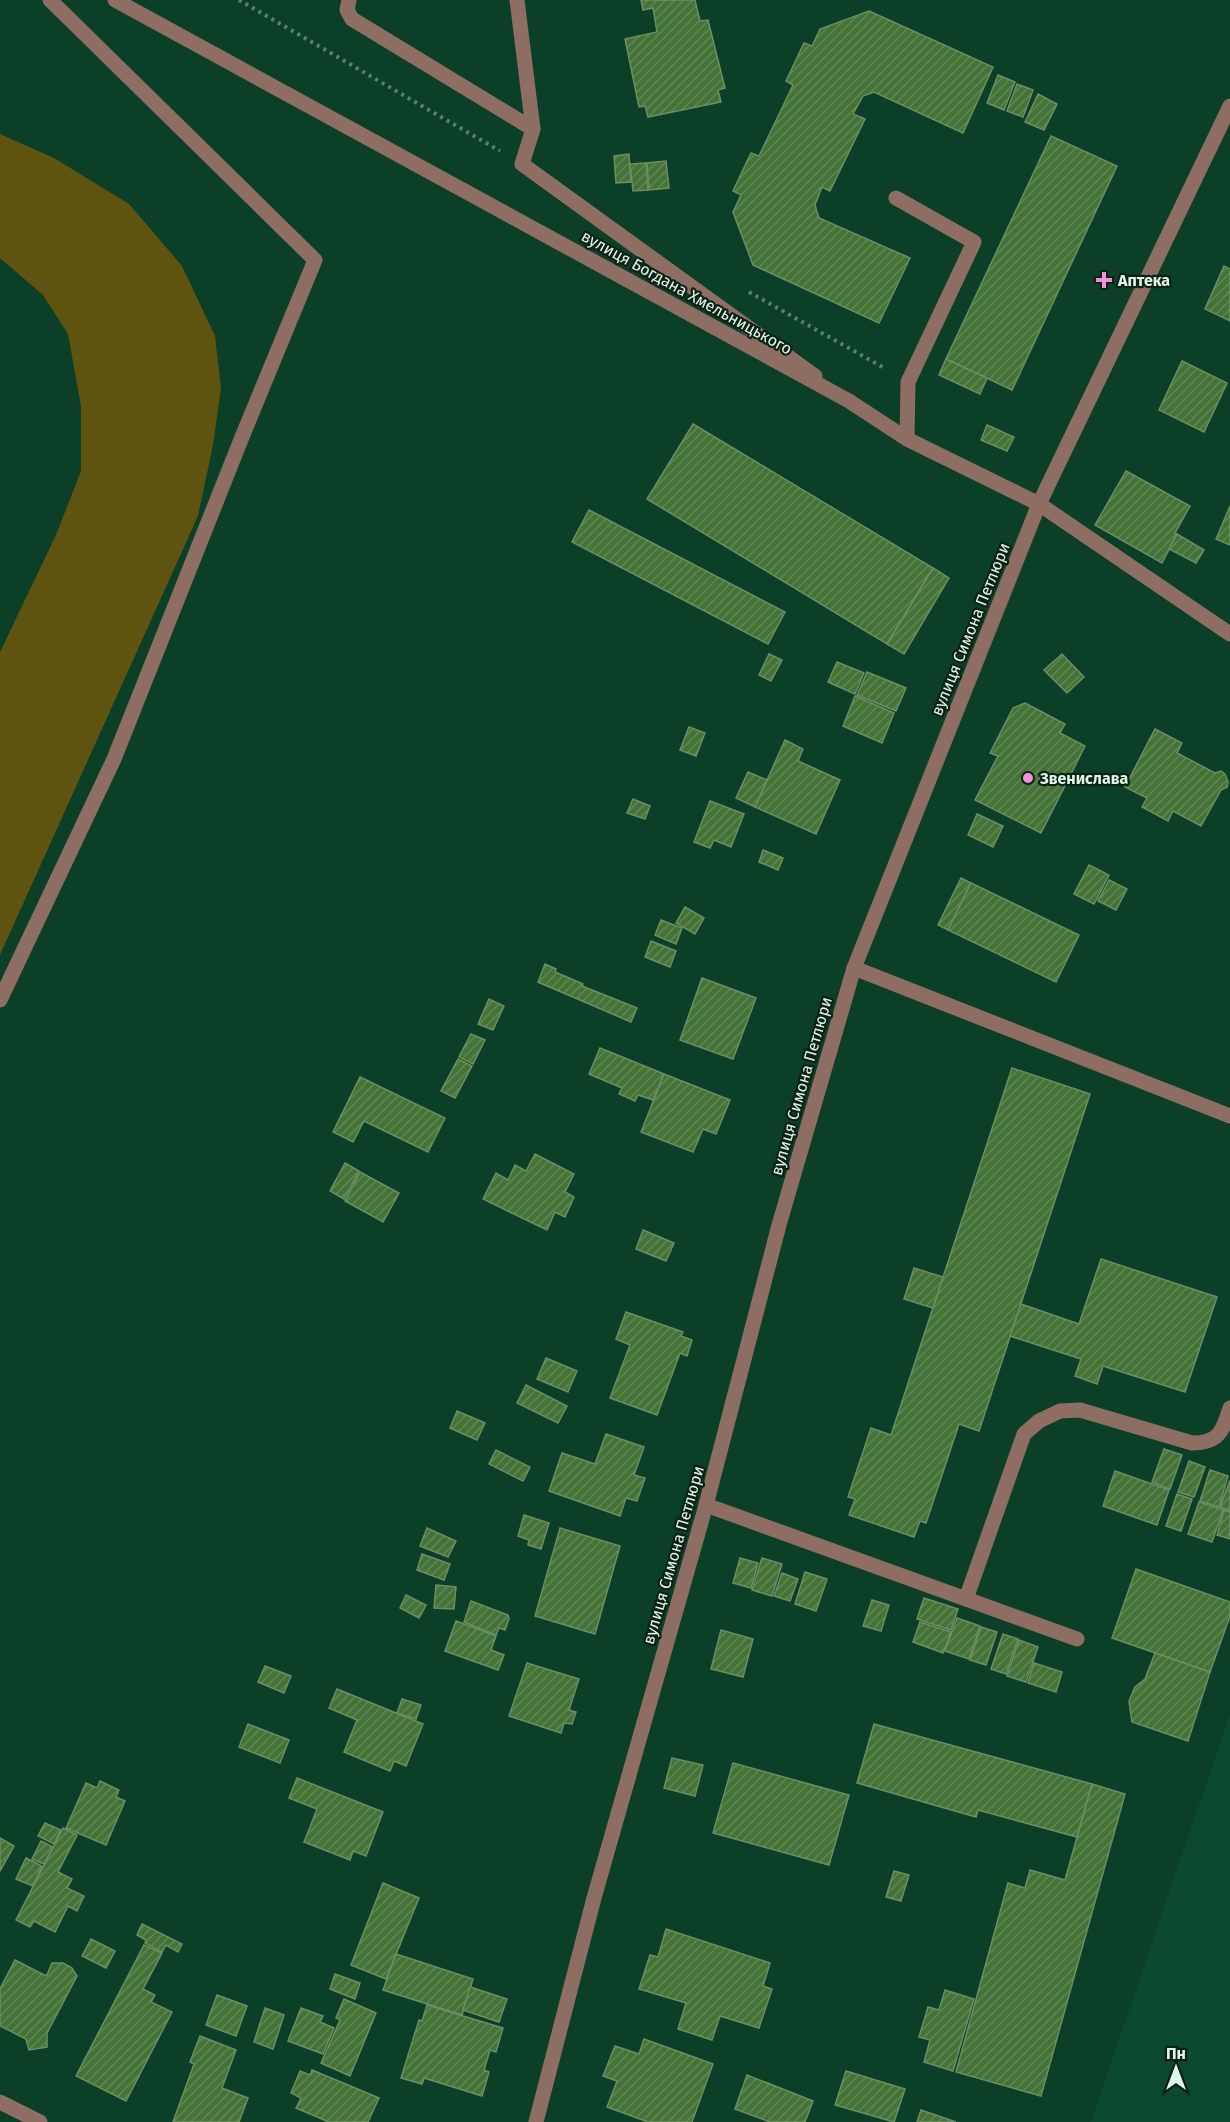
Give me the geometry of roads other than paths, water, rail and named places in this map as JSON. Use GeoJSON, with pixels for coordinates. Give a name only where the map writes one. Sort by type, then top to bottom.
{"type":"FeatureCollection","features":[{"type":"Feature","properties":{"kind":"street"},"geometry":{"type":"LineString","coordinates":[[0,1000],[114,759],[242,436],[315,260],[50,0]]}},
{"type":"Feature","properties":{"kind":"street","name":"вулиця Богдана Хмельницького"},"geometry":{"type":"LineString","coordinates":[[115,0],[849,401],[907,439],[1039,504],[1230,634]]}},
{"type":"Feature","properties":{"kind":"street"},"geometry":{"type":"LineString","coordinates":[[349,0],[347,10],[352,19],[533,129]]}},
{"type":"Feature","properties":{"kind":"street"},"geometry":{"type":"LineString","coordinates":[[517,0],[533,129],[522,164],[849,401]]}},
{"type":"Feature","properties":{"kind":"street","name":"вулиця Симона Петлюри"},"geometry":{"type":"LineString","coordinates":[[536,2122],[594,1898],[706,1505],[779,1225],[854,968],[1039,504],[1230,106]]}},
{"type":"Feature","properties":{"kind":"street"},"geometry":{"type":"LineString","coordinates":[[896,198],[974,242],[908,381],[907,439]]}},
{"type":"Feature","properties":{"kind":"street"},"geometry":{"type":"LineString","coordinates":[[854,968],[1230,1116]]}},
{"type":"Feature","properties":{"kind":"street"},"geometry":{"type":"LineString","coordinates":[[966,1599],[1024,1434],[1039,1421],[1060,1411],[1080,1410],[1192,1443],[1206,1443],[1218,1436],[1230,1408]]}},
{"type":"Feature","properties":{"kind":"street"},"geometry":{"type":"LineString","coordinates":[[706,1505],[1077,1638]]}},
{"type":"Feature","properties":{"kind":"street"},"geometry":{"type":"LineString","coordinates":[[0,2102],[40,2122]]}},
{"type":"Feature","properties":{"kind":"place","name":"Аптека"},"geometry":{"type":"Point","coordinates":[1104,280]}},
{"type":"Feature","properties":{"kind":"place","name":"Звенислава"},"geometry":{"type":"Point","coordinates":[1028,778]}}]}
